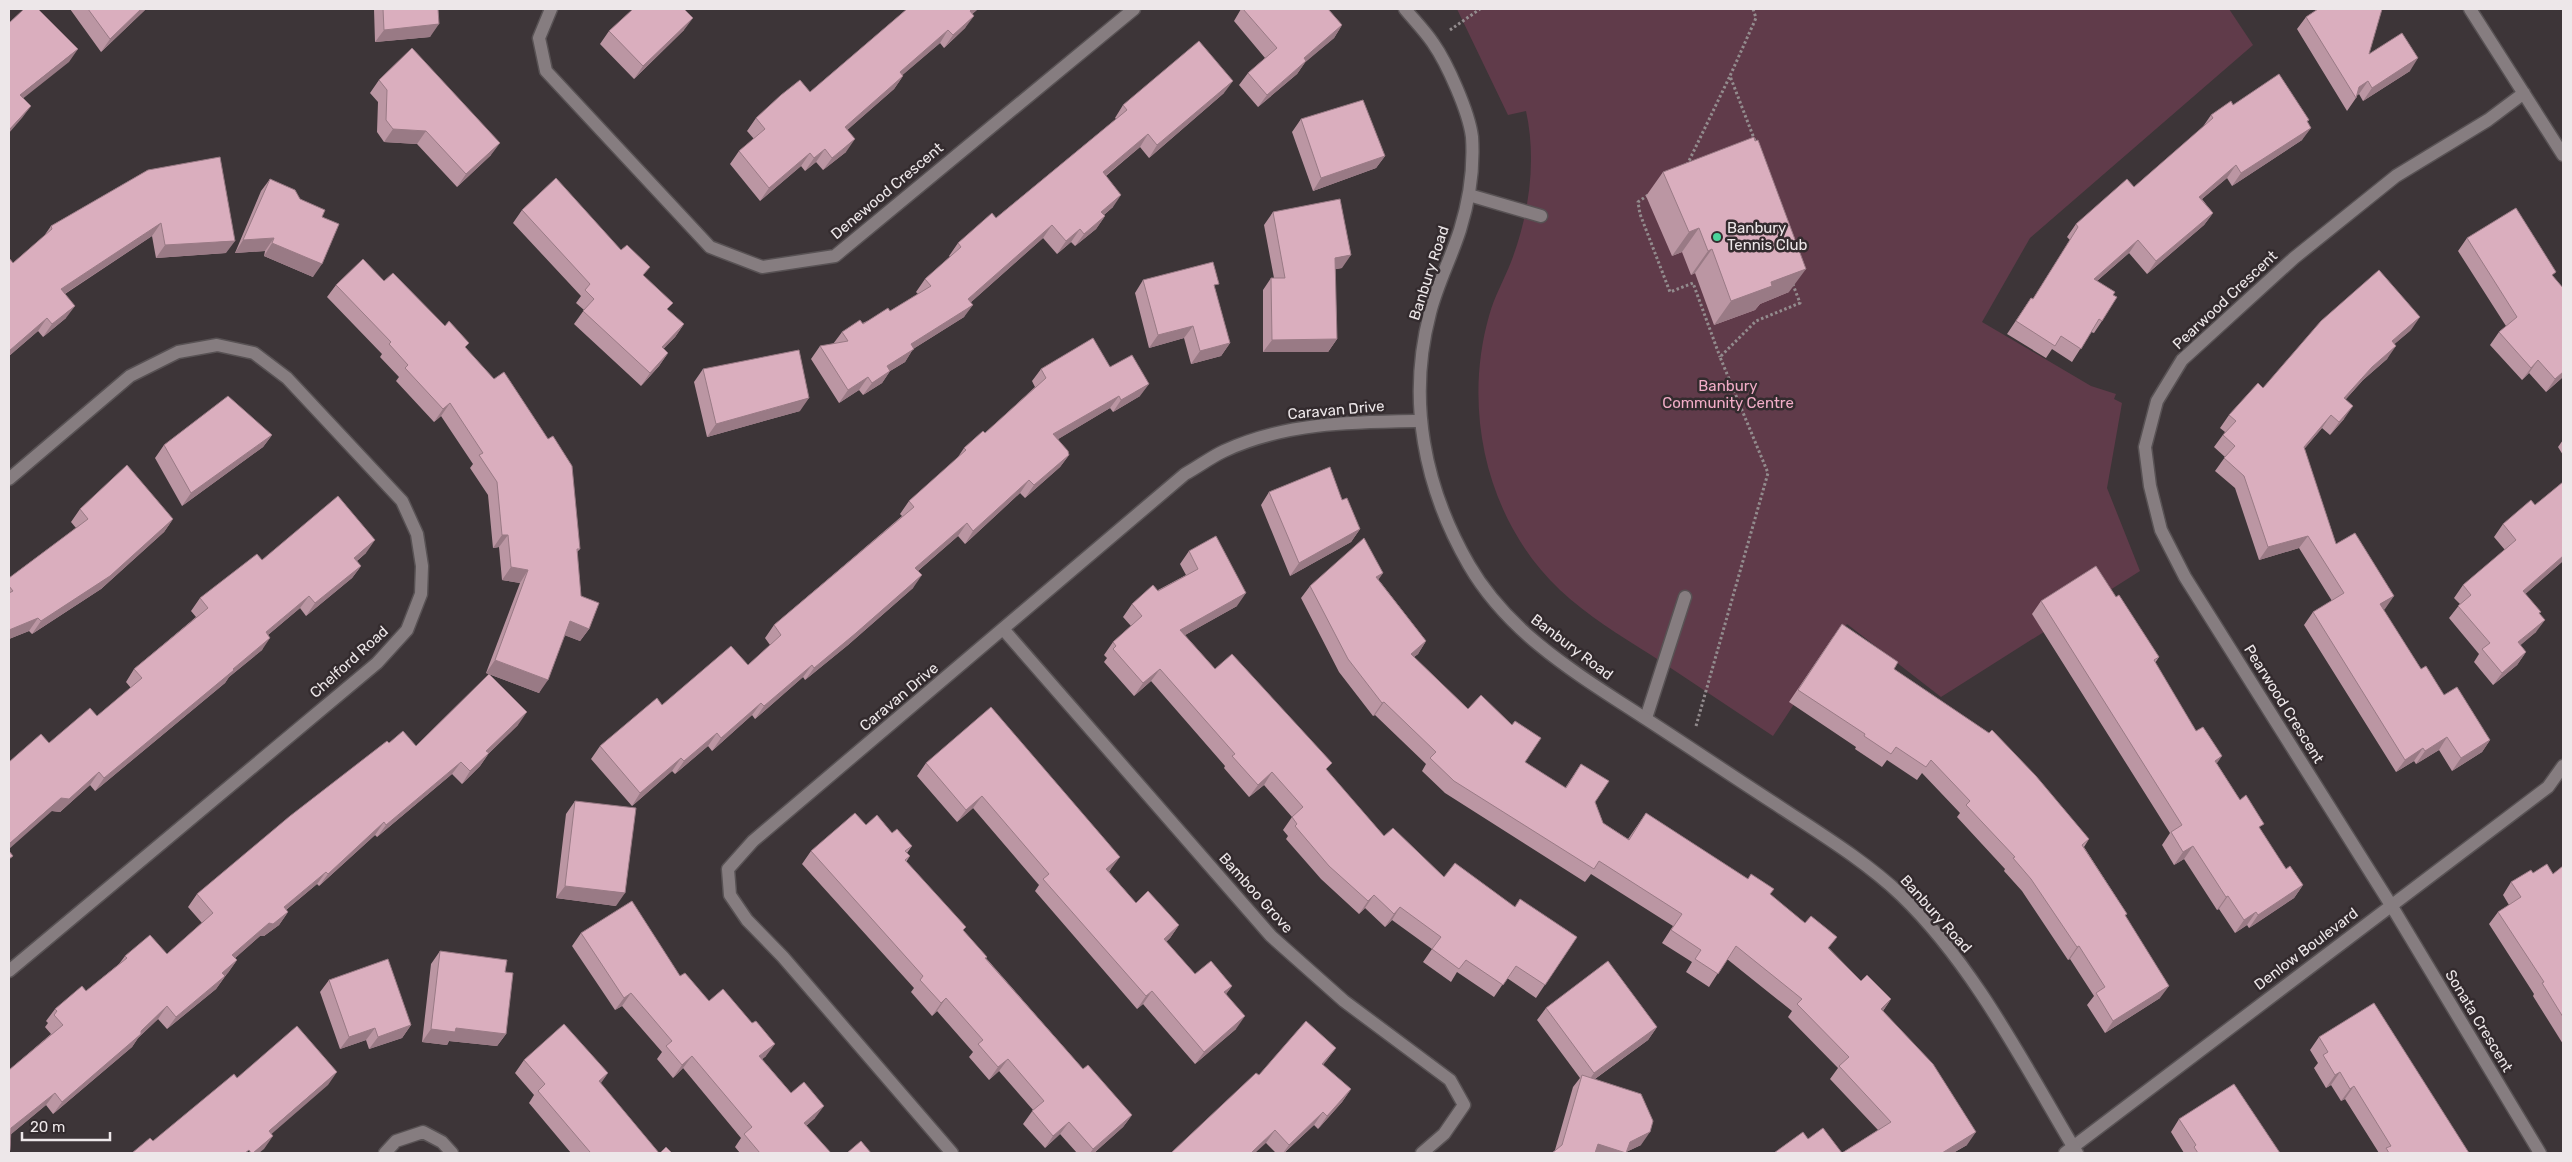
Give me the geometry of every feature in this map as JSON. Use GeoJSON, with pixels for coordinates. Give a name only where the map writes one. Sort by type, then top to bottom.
{"type":"FeatureCollection","features":[{"type":"Feature","properties":{"kind":"street","name":"Denewood Crescent"},"geometry":{"type":"LineString","coordinates":[[551,9],[539,38],[546,71],[710,246],[762,267],[835,256],[1134,9]]}},
{"type":"Feature","properties":{"kind":"street","name":"Banbury Road"},"geometry":{"type":"LineString","coordinates":[[1405,9],[1433,42],[1453,79],[1472,134],[1469,195],[1458,234],[1430,312],[1420,372],[1421,421],[1426,464],[1446,522],[1470,568],[1498,608],[1536,644],[1580,676],[1831,841],[1900,894],[1942,940],[1976,986],[2072,1151]]}},
{"type":"Feature","properties":{"kind":"street"},"geometry":{"type":"LineString","coordinates":[[2470,9],[2563,155]]}},
{"type":"Feature","properties":{"kind":"street","name":"Pearwood Crescent"},"geometry":{"type":"LineString","coordinates":[[2391,905],[2185,577],[2161,530],[2150,486],[2146,447],[2157,401],[2182,360],[2188,354],[2294,258],[2396,176],[2488,120],[2524,93]]}},
{"type":"Feature","properties":{"kind":"street"},"geometry":{"type":"LineString","coordinates":[[1469,195],[1541,216]]}},
{"type":"Feature","properties":{"kind":"street","name":"Chelford Road"},"geometry":{"type":"LineString","coordinates":[[9,479],[130,376],[178,352],[216,345],[254,353],[287,378],[402,501],[417,534],[422,566],[422,594],[407,630],[376,662],[9,971]]}},
{"type":"Feature","properties":{"kind":"street","name":"Caravan Drive"},"geometry":{"type":"LineString","coordinates":[[952,1153],[783,957],[747,920],[730,895],[728,869],[753,841],[1004,630],[1185,474],[1223,451],[1265,435],[1308,426],[1421,421]]}},
{"type":"Feature","properties":{"kind":"street"},"geometry":{"type":"LineString","coordinates":[[1646,718],[1685,597]]}},
{"type":"Feature","properties":{"kind":"street","name":"Bamboo Grove"},"geometry":{"type":"LineString","coordinates":[[1004,630],[1271,936],[1344,1001],[1450,1080],[1464,1105],[1444,1134],[1422,1153]]}},
{"type":"Feature","properties":{"kind":"street","name":"Denlow Boulevard"},"geometry":{"type":"LineString","coordinates":[[2072,1151],[2391,905],[2548,787],[2563,766]]}},
{"type":"Feature","properties":{"kind":"street","name":"Sonata Crescent"},"geometry":{"type":"LineString","coordinates":[[2391,905],[2540,1153]]}},
{"type":"Feature","properties":{"kind":"street"},"geometry":{"type":"LineString","coordinates":[[385,1153],[396,1141],[423,1132],[442,1142],[452,1153]]}},
{"type":"Feature","properties":{"kind":"path"},"geometry":{"type":"LineString","coordinates":[[1433,42],[1480,9]]}},
{"type":"Feature","properties":{"kind":"path"},"geometry":{"type":"LineString","coordinates":[[1683,174],[1756,18],[1753,9]]}},
{"type":"Feature","properties":{"kind":"path"},"geometry":{"type":"LineString","coordinates":[[1730,76],[1755,143]]}},
{"type":"Feature","properties":{"kind":"path"},"geometry":{"type":"LineString","coordinates":[[1651,194],[1638,202],[1640,214],[1670,292],[1693,283],[1720,357],[1768,473],[1690,748]]}},
{"type":"Feature","properties":{"kind":"path"},"geometry":{"type":"LineString","coordinates":[[1720,357],[1756,321],[1800,303],[1790,276]]}},
{"type":"Feature","properties":{"kind":"green space","name":"Banbury Community Centre"},"geometry":{"type":"Polygon","coordinates":[[[1457,9],[2229,9],[2253,45],[2030,238],[1982,322],[2091,386],[2116,394],[2114,399],[2122,403],[2107,488],[2140,571],[1941,697],[1847,624],[1773,736],[1604,625],[1560,590],[1535,562],[1514,531],[1498,498],[1487,463],[1480,426],[1478,389],[1481,352],[1491,309],[1511,262],[1527,207],[1531,149],[1526,111],[1508,115],[1457,9]]]}},
{"type":"Feature","properties":{"kind":"building"},"geometry":{"type":"Polygon","coordinates":[[[24,9],[38,9],[78,49],[20,95],[31,106],[9,130],[9,23],[24,9]]]}},
{"type":"Feature","properties":{"kind":"building"},"geometry":{"type":"Polygon","coordinates":[[[88,9],[141,9],[110,39],[88,9]]]}},
{"type":"Feature","properties":{"kind":"building"},"geometry":{"type":"Polygon","coordinates":[[[383,9],[438,9],[439,24],[384,30],[383,9]]]}},
{"type":"Feature","properties":{"kind":"building"},"geometry":{"type":"Polygon","coordinates":[[[633,9],[684,9],[693,18],[643,66],[609,31],[633,9]]]}},
{"type":"Feature","properties":{"kind":"building"},"geometry":{"type":"Polygon","coordinates":[[[907,9],[972,9],[970,11],[974,16],[953,35],[948,30],[900,72],[903,76],[845,127],[855,139],[832,158],[825,149],[814,158],[810,153],[769,188],[739,151],[765,129],[756,118],[800,80],[810,92],[907,9]]]}},
{"type":"Feature","properties":{"kind":"building"},"geometry":{"type":"Polygon","coordinates":[[[1243,9],[1328,9],[1342,25],[1304,58],[1306,61],[1267,95],[1248,73],[1277,48],[1243,9]]]}},
{"type":"Feature","properties":{"kind":"building"},"geometry":{"type":"Polygon","coordinates":[[[2318,9],[2382,9],[2369,54],[2402,33],[2418,58],[2372,88],[2368,81],[2359,87],[2356,98],[2306,17],[2318,9]]]}},
{"type":"Feature","properties":{"kind":"building"},"geometry":{"type":"Polygon","coordinates":[[[1199,41],[1233,81],[1157,145],[1148,134],[1103,172],[1121,195],[1101,212],[1105,216],[1084,234],[1080,229],[1066,241],[1052,225],[968,299],[973,305],[911,344],[914,349],[887,366],[890,371],[872,383],[868,377],[848,390],[820,346],[848,341],[842,332],[860,320],[863,324],[888,308],[890,311],[931,286],[925,279],[961,247],[958,243],[992,213],[996,218],[1127,110],[1123,105],[1199,41]]]}},
{"type":"Feature","properties":{"kind":"building"},"geometry":{"type":"Polygon","coordinates":[[[412,48],[500,143],[466,174],[426,131],[393,129],[386,120],[387,90],[379,80],[412,48]]]}},
{"type":"Feature","properties":{"kind":"building"},"geometry":{"type":"Polygon","coordinates":[[[2279,74],[2309,120],[2307,121],[2311,128],[2241,173],[2236,165],[2199,197],[2213,213],[2156,261],[2138,240],[2094,279],[2115,292],[2113,295],[2117,297],[2102,321],[2099,319],[2081,349],[2061,336],[2055,346],[2016,321],[2031,298],[2033,299],[2078,227],[2076,224],[2127,179],[2134,187],[2213,118],[2211,115],[2231,101],[2233,105],[2279,74]]]}},
{"type":"Feature","properties":{"kind":"building"},"geometry":{"type":"Polygon","coordinates":[[[1363,100],[1385,156],[1321,178],[1301,119],[1363,100]]]}},
{"type":"Feature","properties":{"kind":"building","name":"Banbury Tennis Club"},"geometry":{"type":"Polygon","coordinates":[[[1754,137],[1755,141],[1758,140],[1806,269],[1771,282],[1772,286],[1731,301],[1712,249],[1708,251],[1699,228],[1689,232],[1663,172],[1754,137]]]}},
{"type":"Feature","properties":{"kind":"building"},"geometry":{"type":"Polygon","coordinates":[[[220,157],[235,241],[165,245],[161,223],[61,289],[75,306],[52,324],[47,318],[9,351],[9,258],[13,263],[52,229],[51,226],[148,170],[220,157]]]}},
{"type":"Feature","properties":{"kind":"building"},"geometry":{"type":"Polygon","coordinates":[[[556,178],[621,250],[627,245],[650,267],[643,275],[673,303],[667,309],[684,324],[662,347],[668,353],[650,373],[583,311],[594,299],[585,290],[590,284],[522,210],[556,178]]]}},
{"type":"Feature","properties":{"kind":"building"},"geometry":{"type":"Polygon","coordinates":[[[270,179],[295,190],[300,199],[325,210],[322,217],[339,224],[322,264],[272,243],[274,238],[243,240],[270,179]]]}},
{"type":"Feature","properties":{"kind":"building"},"geometry":{"type":"Polygon","coordinates":[[[1340,199],[1351,255],[1335,258],[1337,339],[1272,340],[1271,278],[1285,278],[1273,212],[1340,199]]]}},
{"type":"Feature","properties":{"kind":"building"},"geometry":{"type":"Polygon","coordinates":[[[2516,208],[2556,272],[2552,275],[2563,288],[2563,372],[2555,379],[2538,360],[2531,368],[2499,332],[2517,317],[2467,238],[2516,208]]]}},
{"type":"Feature","properties":{"kind":"building"},"geometry":{"type":"Polygon","coordinates":[[[363,259],[384,281],[393,273],[445,326],[449,321],[469,343],[465,347],[494,379],[504,372],[548,439],[553,436],[572,466],[580,549],[577,549],[581,596],[599,603],[589,629],[570,621],[548,680],[495,660],[528,570],[511,567],[508,535],[502,535],[497,482],[479,455],[483,453],[450,403],[443,409],[405,368],[408,365],[389,344],[391,342],[336,285],[363,259]]]}},
{"type":"Feature","properties":{"kind":"building"},"geometry":{"type":"Polygon","coordinates":[[[1213,262],[1219,284],[1214,285],[1230,343],[1200,351],[1193,326],[1158,335],[1143,280],[1213,262]]]}},
{"type":"Feature","properties":{"kind":"building"},"geometry":{"type":"Polygon","coordinates":[[[2379,270],[2420,317],[2392,341],[2396,346],[2372,367],[2344,398],[2353,406],[2339,422],[2331,415],[2304,447],[2336,544],[2355,533],[2394,596],[2380,604],[2421,669],[2426,666],[2444,695],[2457,687],[2490,740],[2461,758],[2447,737],[2425,751],[2423,748],[2405,760],[2313,612],[2344,593],[2308,536],[2268,547],[2244,476],[2224,458],[2235,446],[2223,435],[2236,421],[2229,415],[2258,383],[2263,388],[2321,321],[2379,270]]]}},
{"type":"Feature","properties":{"kind":"building"},"geometry":{"type":"Polygon","coordinates":[[[1093,338],[1110,367],[1132,355],[1149,384],[1121,400],[1119,396],[1053,434],[1068,451],[1069,455],[1034,485],[1029,480],[973,531],[967,523],[915,568],[922,575],[814,668],[812,665],[764,706],[761,703],[721,738],[717,733],[684,761],[681,758],[640,793],[600,746],[657,698],[662,705],[731,646],[748,665],[781,635],[774,625],[914,507],[909,501],[966,450],[964,448],[983,431],[985,433],[1046,378],[1041,369],[1093,338]]]}},
{"type":"Feature","properties":{"kind":"building"},"geometry":{"type":"Polygon","coordinates":[[[799,350],[809,398],[716,424],[703,369],[799,350]]]}},
{"type":"Feature","properties":{"kind":"building"},"geometry":{"type":"Polygon","coordinates":[[[228,396],[272,435],[191,493],[164,445],[228,396]]]}},
{"type":"Feature","properties":{"kind":"building"},"geometry":{"type":"Polygon","coordinates":[[[127,465],[173,519],[110,576],[41,621],[38,618],[9,630],[9,593],[13,591],[9,586],[9,578],[88,519],[80,509],[127,465]]]}},
{"type":"Feature","properties":{"kind":"building"},"geometry":{"type":"Polygon","coordinates":[[[1330,467],[1342,500],[1347,498],[1360,529],[1299,563],[1269,492],[1330,467]]]}},
{"type":"Feature","properties":{"kind":"building"},"geometry":{"type":"Polygon","coordinates":[[[2563,482],[2563,556],[2523,591],[2541,612],[2539,613],[2545,620],[2518,642],[2526,652],[2502,673],[2482,649],[2490,643],[2458,606],[2471,595],[2463,585],[2516,540],[2503,524],[2531,500],[2535,505],[2563,482]]]}},
{"type":"Feature","properties":{"kind":"building"},"geometry":{"type":"Polygon","coordinates":[[[338,496],[375,540],[354,558],[361,566],[315,603],[309,596],[266,632],[270,638],[234,670],[104,778],[99,772],[69,799],[61,798],[9,844],[9,762],[41,734],[49,743],[90,708],[97,716],[142,678],[134,669],[208,608],[200,598],[257,554],[262,560],[338,496]]]}},
{"type":"Feature","properties":{"kind":"building"},"geometry":{"type":"Polygon","coordinates":[[[1216,536],[1246,593],[1180,630],[1215,669],[1232,654],[1332,763],[1326,769],[1384,836],[1393,828],[1444,877],[1455,863],[1515,907],[1520,899],[1577,937],[1545,985],[1516,966],[1503,985],[1466,960],[1459,969],[1432,949],[1441,937],[1400,907],[1394,914],[1374,895],[1368,901],[1329,866],[1295,826],[1297,824],[1292,817],[1303,807],[1272,772],[1258,785],[1232,756],[1235,754],[1160,669],[1143,683],[1113,649],[1116,646],[1113,642],[1142,616],[1132,604],[1153,585],[1158,591],[1198,569],[1189,551],[1216,536]]]}},
{"type":"Feature","properties":{"kind":"building"},"geometry":{"type":"Polygon","coordinates":[[[1364,538],[1383,573],[1376,577],[1426,641],[1411,654],[1468,709],[1481,695],[1512,725],[1515,721],[1541,738],[1525,762],[1566,788],[1581,764],[1609,781],[1595,802],[1603,823],[1629,840],[1646,813],[1748,879],[1751,874],[1774,889],[1770,894],[1805,923],[1811,916],[1837,937],[1828,948],[1861,981],[1867,975],[1891,999],[1881,1009],[1933,1064],[1976,1132],[1942,1153],[1842,1153],[1891,1122],[1839,1066],[1849,1057],[1797,1004],[1802,999],[1736,946],[1718,974],[1695,959],[1701,950],[1671,930],[1682,914],[1599,861],[1594,869],[1454,781],[1430,758],[1436,752],[1384,702],[1382,703],[1348,659],[1310,586],[1364,538]]]}},
{"type":"Feature","properties":{"kind":"building"},"geometry":{"type":"Polygon","coordinates":[[[2096,566],[2116,597],[2119,595],[2159,657],[2154,660],[2196,731],[2203,727],[2222,756],[2215,761],[2240,800],[2246,795],[2264,824],[2259,827],[2286,869],[2290,866],[2303,885],[2258,915],[2256,912],[2244,920],[2228,896],[2226,897],[2193,846],[2183,852],[2171,832],[2182,825],[2041,601],[2096,566]]]}},
{"type":"Feature","properties":{"kind":"building"},"geometry":{"type":"Polygon","coordinates":[[[1842,624],[1898,662],[1894,669],[1989,733],[1992,730],[2036,776],[2089,839],[2082,845],[2127,914],[2125,915],[2169,986],[2113,1021],[2096,993],[2105,987],[2079,946],[2077,947],[2031,879],[2013,858],[2015,857],[1966,805],[1970,801],[1931,760],[1926,767],[1896,747],[1891,754],[1864,736],[1865,734],[1798,690],[1842,624]]]}},
{"type":"Feature","properties":{"kind":"building"},"geometry":{"type":"Polygon","coordinates":[[[489,674],[527,712],[486,751],[489,753],[470,771],[461,762],[386,825],[384,822],[328,874],[326,872],[284,907],[288,912],[273,924],[269,923],[232,955],[237,960],[222,973],[225,976],[176,1017],[167,1006],[141,1031],[141,1034],[62,1102],[55,1093],[11,1128],[9,1152],[9,1070],[63,1025],[54,1015],[57,1011],[55,1009],[82,986],[86,991],[127,958],[125,956],[150,935],[167,954],[213,913],[197,894],[290,816],[387,741],[389,743],[403,731],[416,746],[489,674]]]}},
{"type":"Feature","properties":{"kind":"building"},"geometry":{"type":"Polygon","coordinates":[[[991,707],[1120,857],[1106,869],[1136,903],[1148,891],[1179,925],[1164,939],[1195,974],[1211,961],[1232,986],[1224,992],[1245,1016],[1204,1052],[1152,991],[1146,996],[1043,879],[1049,874],[982,796],[966,810],[926,763],[991,707]]]}},
{"type":"Feature","properties":{"kind":"building"},"geometry":{"type":"Polygon","coordinates":[[[575,801],[636,808],[625,893],[565,886],[575,801]]]}},
{"type":"Feature","properties":{"kind":"building"},"geometry":{"type":"Polygon","coordinates":[[[855,813],[866,825],[877,815],[892,833],[897,829],[912,846],[905,851],[910,856],[905,860],[966,927],[963,930],[987,957],[985,958],[1083,1069],[1088,1065],[1132,1115],[1093,1149],[1069,1122],[1053,1136],[1032,1111],[1044,1101],[1008,1059],[998,1067],[978,1044],[983,1040],[946,998],[941,1003],[920,980],[923,976],[811,851],[855,813]]]}},
{"type":"Feature","properties":{"kind":"building"},"geometry":{"type":"Polygon","coordinates":[[[9,851],[13,856],[9,859],[9,851]]]}},
{"type":"Feature","properties":{"kind":"building"},"geometry":{"type":"Polygon","coordinates":[[[2547,864],[2553,874],[2563,866],[2563,1017],[2542,983],[2544,982],[2498,912],[2521,897],[2511,882],[2531,870],[2533,873],[2547,864]]]}},
{"type":"Feature","properties":{"kind":"building"},"geometry":{"type":"Polygon","coordinates":[[[632,901],[680,976],[685,973],[709,1001],[723,989],[752,1023],[756,1021],[775,1044],[759,1056],[791,1093],[804,1082],[824,1106],[804,1123],[831,1153],[760,1153],[744,1134],[752,1127],[692,1056],[682,1065],[666,1046],[672,1041],[631,993],[624,998],[581,933],[632,901]]]}},
{"type":"Feature","properties":{"kind":"building"},"geometry":{"type":"Polygon","coordinates":[[[440,951],[507,960],[505,972],[513,973],[506,1034],[456,1028],[455,1032],[431,1029],[440,951]]]}},
{"type":"Feature","properties":{"kind":"building"},"geometry":{"type":"Polygon","coordinates":[[[388,959],[411,1025],[378,1037],[375,1028],[349,1037],[329,980],[388,959]]]}},
{"type":"Feature","properties":{"kind":"building"},"geometry":{"type":"Polygon","coordinates":[[[1608,961],[1657,1027],[1594,1073],[1546,1008],[1608,961]]]}},
{"type":"Feature","properties":{"kind":"building"},"geometry":{"type":"Polygon","coordinates":[[[2374,1003],[2469,1153],[2389,1153],[2386,1148],[2391,1146],[2354,1086],[2350,1089],[2340,1072],[2335,1075],[2323,1055],[2328,1052],[2319,1037],[2374,1003]]]}},
{"type":"Feature","properties":{"kind":"building"},"geometry":{"type":"Polygon","coordinates":[[[1306,1021],[1336,1048],[1322,1064],[1351,1089],[1327,1116],[1323,1112],[1289,1145],[1275,1130],[1251,1153],[1171,1153],[1256,1073],[1259,1075],[1306,1021]]]}},
{"type":"Feature","properties":{"kind":"building"},"geometry":{"type":"Polygon","coordinates":[[[564,1024],[608,1073],[599,1081],[659,1153],[589,1153],[538,1091],[545,1084],[524,1060],[564,1024]]]}},
{"type":"Feature","properties":{"kind":"building"},"geometry":{"type":"Polygon","coordinates":[[[297,1026],[337,1072],[269,1131],[273,1136],[253,1153],[249,1150],[245,1153],[132,1153],[150,1138],[153,1141],[234,1074],[237,1078],[297,1026]]]}},
{"type":"Feature","properties":{"kind":"building"},"geometry":{"type":"Polygon","coordinates":[[[1582,1075],[1641,1094],[1653,1121],[1650,1132],[1630,1142],[1626,1153],[1598,1144],[1595,1153],[1552,1153],[1562,1145],[1582,1075]]]}},
{"type":"Feature","properties":{"kind":"building"},"geometry":{"type":"Polygon","coordinates":[[[2234,1084],[2280,1153],[2198,1153],[2194,1147],[2196,1145],[2179,1119],[2234,1084]]]}},
{"type":"Feature","properties":{"kind":"building"},"geometry":{"type":"Polygon","coordinates":[[[1823,1128],[1842,1153],[1774,1153],[1803,1132],[1808,1139],[1823,1128]]]}},
{"type":"Feature","properties":{"kind":"building"},"geometry":{"type":"Polygon","coordinates":[[[861,1141],[871,1153],[847,1153],[861,1141]]]}},
{"type":"Feature","properties":{"kind":"building"},"geometry":{"type":"Polygon","coordinates":[[[666,1147],[672,1153],[660,1153],[666,1147]]]}},
{"type":"Feature","properties":{"kind":"place","name":"Banbury Tennis Club"},"geometry":{"type":"Point","coordinates":[1717,237]}}]}
